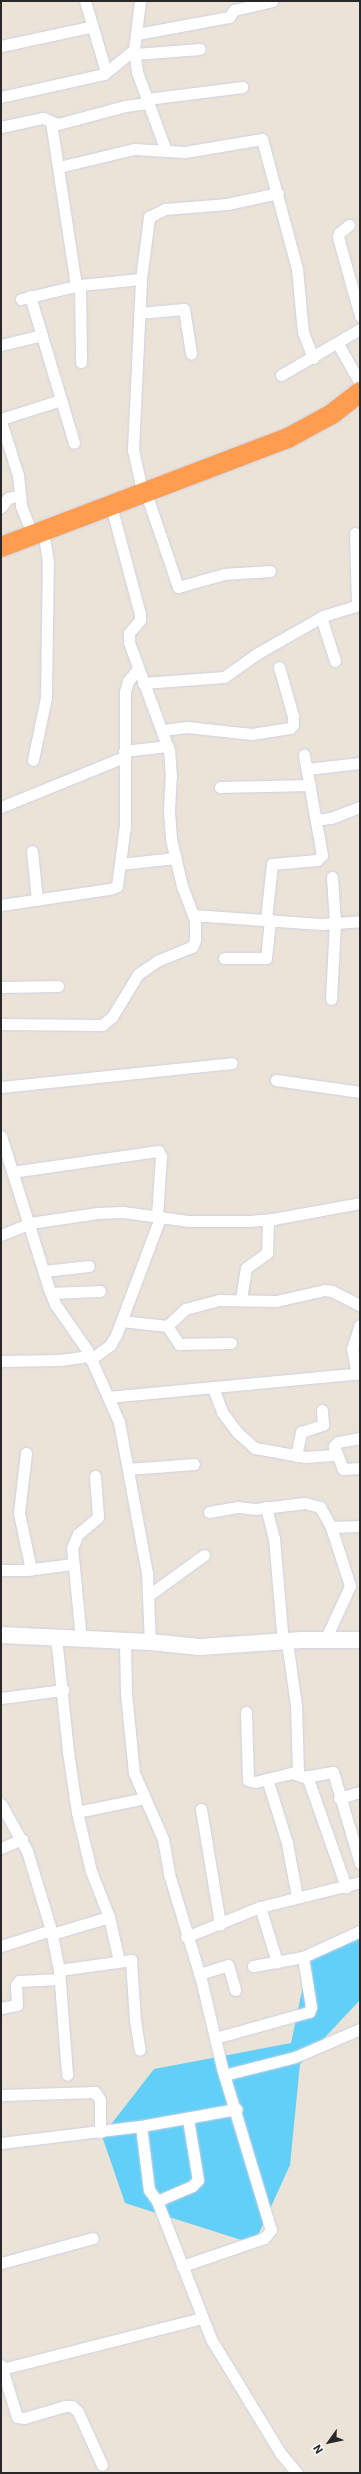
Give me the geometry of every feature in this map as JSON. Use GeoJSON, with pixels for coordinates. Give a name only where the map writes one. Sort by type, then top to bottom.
{"type":"FeatureCollection","features":[{"type":"Feature","properties":{"kind":"highway"},"geometry":{"type":"LineString","coordinates":[[1,547],[288,438],[332,414],[360,392]]}},
{"type":"Feature","properties":{"kind":"street"},"geometry":{"type":"LineString","coordinates":[[85,1],[90,27],[106,72]]}},
{"type":"Feature","properties":{"kind":"street"},"geometry":{"type":"LineString","coordinates":[[140,1],[134,52],[138,78],[166,151]]}},
{"type":"Feature","properties":{"kind":"street"},"geometry":{"type":"LineString","coordinates":[[137,34],[228,17],[234,10],[272,1]]}},
{"type":"Feature","properties":{"kind":"street"},"geometry":{"type":"LineString","coordinates":[[1,46],[90,27]]}},
{"type":"Feature","properties":{"kind":"street"},"geometry":{"type":"LineString","coordinates":[[1,97],[106,72],[134,52],[200,49]]}},
{"type":"Feature","properties":{"kind":"street"},"geometry":{"type":"LineString","coordinates":[[1,127],[44,118],[58,124],[148,101],[242,87]]}},
{"type":"Feature","properties":{"kind":"street"},"geometry":{"type":"LineString","coordinates":[[51,122],[78,286],[81,362]]}},
{"type":"Feature","properties":{"kind":"street"},"geometry":{"type":"LineString","coordinates":[[59,167],[134,148],[166,151],[196,151],[260,138],[278,192],[297,270],[303,332],[313,358]]}},
{"type":"Feature","properties":{"kind":"street"},"geometry":{"type":"LineString","coordinates":[[270,571],[224,574],[178,587],[144,493],[133,450],[140,278],[148,220],[152,214],[171,208],[227,204],[278,192]]}},
{"type":"Feature","properties":{"kind":"street"},"geometry":{"type":"LineString","coordinates":[[349,225],[339,232],[338,237],[360,316]]}},
{"type":"Feature","properties":{"kind":"street"},"geometry":{"type":"LineString","coordinates":[[74,444],[42,335],[26,297],[78,286],[140,278]]}},
{"type":"Feature","properties":{"kind":"street"},"geometry":{"type":"LineString","coordinates":[[139,313],[184,309],[191,352]]}},
{"type":"Feature","properties":{"kind":"street"},"geometry":{"type":"LineString","coordinates":[[281,375],[338,344],[360,329]]}},
{"type":"Feature","properties":{"kind":"street"},"geometry":{"type":"LineString","coordinates":[[1,345],[42,335]]}},
{"type":"Feature","properties":{"kind":"street"},"geometry":{"type":"LineString","coordinates":[[338,344],[360,383]]}},
{"type":"Feature","properties":{"kind":"street"},"geometry":{"type":"LineString","coordinates":[[33,760],[46,697],[48,562],[38,533],[21,506],[18,475],[1,423],[61,400]]}},
{"type":"Feature","properties":{"kind":"street"},"geometry":{"type":"LineString","coordinates":[[1,507],[8,498],[20,495]]}},
{"type":"Feature","properties":{"kind":"street"},"geometry":{"type":"LineString","coordinates":[[1,1024],[102,1025],[112,1017],[138,974],[159,960],[192,947],[195,940],[194,915],[182,886],[169,824],[171,763],[168,746],[137,670],[129,636],[140,620],[140,614],[111,506]]}},
{"type":"Feature","properties":{"kind":"street"},"geometry":{"type":"LineString","coordinates":[[143,683],[224,677],[258,653],[321,617],[359,605],[355,533]]}},
{"type":"Feature","properties":{"kind":"street"},"geometry":{"type":"LineString","coordinates":[[321,617],[335,661]]}},
{"type":"Feature","properties":{"kind":"street"},"geometry":{"type":"LineString","coordinates":[[162,730],[187,727],[252,734],[290,728],[293,725],[293,716],[279,667]]}},
{"type":"Feature","properties":{"kind":"street"},"geometry":{"type":"LineString","coordinates":[[1,905],[114,888],[118,884],[125,825],[125,692],[128,681],[137,670]]}},
{"type":"Feature","properties":{"kind":"street"},"geometry":{"type":"LineString","coordinates":[[1,807],[124,754],[168,746]]}},
{"type":"Feature","properties":{"kind":"street"},"geometry":{"type":"LineString","coordinates":[[224,958],[266,958],[272,864],[314,860],[320,857],[316,820],[304,755]]}},
{"type":"Feature","properties":{"kind":"street"},"geometry":{"type":"LineString","coordinates":[[307,769],[360,763]]}},
{"type":"Feature","properties":{"kind":"street"},"geometry":{"type":"LineString","coordinates":[[220,787],[310,785]]}},
{"type":"Feature","properties":{"kind":"street"},"geometry":{"type":"LineString","coordinates":[[316,820],[331,818],[360,807]]}},
{"type":"Feature","properties":{"kind":"street"},"geometry":{"type":"LineString","coordinates":[[32,850],[37,900]]}},
{"type":"Feature","properties":{"kind":"street"},"geometry":{"type":"LineString","coordinates":[[120,864],[176,858]]}},
{"type":"Feature","properties":{"kind":"street"},"geometry":{"type":"LineString","coordinates":[[332,877],[335,924],[332,999]]}},
{"type":"Feature","properties":{"kind":"street"},"geometry":{"type":"LineString","coordinates":[[194,915],[335,924],[360,920]]}},
{"type":"Feature","properties":{"kind":"street"},"geometry":{"type":"LineString","coordinates":[[1,987],[58,986]]}},
{"type":"Feature","properties":{"kind":"street"},"geometry":{"type":"LineString","coordinates":[[1,1087],[232,1063]]}},
{"type":"Feature","properties":{"kind":"street"},"geometry":{"type":"LineString","coordinates":[[276,1080],[360,1092]]}},
{"type":"Feature","properties":{"kind":"street"},"geometry":{"type":"LineString","coordinates":[[1,1136],[4,1156],[12,1172],[30,1224],[51,1293],[90,1358],[123,1435],[149,1595],[150,1642]]}},
{"type":"Feature","properties":{"kind":"street"},"geometry":{"type":"LineString","coordinates":[[1,1361],[90,1358],[110,1345],[122,1321],[159,1217],[161,1156],[158,1151],[12,1172]]}},
{"type":"Feature","properties":{"kind":"street"},"geometry":{"type":"LineString","coordinates":[[1,1235],[30,1224],[97,1212],[122,1212],[189,1221],[268,1220],[360,1203]]}},
{"type":"Feature","properties":{"kind":"street"},"geometry":{"type":"LineString","coordinates":[[241,1299],[246,1268],[267,1253],[268,1220]]}},
{"type":"Feature","properties":{"kind":"street"},"geometry":{"type":"LineString","coordinates":[[44,1271],[89,1266]]}},
{"type":"Feature","properties":{"kind":"street"},"geometry":{"type":"LineString","coordinates":[[167,1326],[181,1311],[198,1304],[241,1299],[288,1299],[324,1290],[332,1291],[360,1305]]}},
{"type":"Feature","properties":{"kind":"street"},"geometry":{"type":"LineString","coordinates":[[51,1293],[100,1291]]}},
{"type":"Feature","properties":{"kind":"street"},"geometry":{"type":"LineString","coordinates":[[122,1321],[167,1326]]}},
{"type":"Feature","properties":{"kind":"street"},"geometry":{"type":"LineString","coordinates":[[108,1397],[358,1374],[353,1343],[360,1325]]}},
{"type":"Feature","properties":{"kind":"street"},"geometry":{"type":"LineString","coordinates":[[167,1326],[177,1344],[230,1343]]}},
{"type":"Feature","properties":{"kind":"street"},"geometry":{"type":"LineString","coordinates":[[213,1388],[222,1412],[250,1444],[265,1452],[296,1456],[336,1455]]}},
{"type":"Feature","properties":{"kind":"street"},"geometry":{"type":"LineString","coordinates":[[296,1456],[301,1432],[323,1424],[322,1410]]}},
{"type":"Feature","properties":{"kind":"street"},"geometry":{"type":"LineString","coordinates":[[360,1438],[336,1443],[336,1455],[344,1469],[360,1468]]}},
{"type":"Feature","properties":{"kind":"street"},"geometry":{"type":"LineString","coordinates":[[26,1453],[20,1513],[31,1570]]}},
{"type":"Feature","properties":{"kind":"street"},"geometry":{"type":"LineString","coordinates":[[128,1469],[194,1464]]}},
{"type":"Feature","properties":{"kind":"street"},"geometry":{"type":"LineString","coordinates":[[81,1638],[73,1564],[75,1538],[98,1517],[95,1476]]}},
{"type":"Feature","properties":{"kind":"street"},"geometry":{"type":"LineString","coordinates":[[209,1512],[237,1507],[266,1507],[311,1502],[320,1507],[331,1527],[350,1586],[324,1640]]}},
{"type":"Feature","properties":{"kind":"street"},"geometry":{"type":"LineString","coordinates":[[266,1507],[274,1538],[285,1642],[296,1699],[303,1775],[346,1886]]}},
{"type":"Feature","properties":{"kind":"street"},"geometry":{"type":"LineString","coordinates":[[331,1527],[360,1526]]}},
{"type":"Feature","properties":{"kind":"street"},"geometry":{"type":"LineString","coordinates":[[149,1595],[204,1555]]}},
{"type":"Feature","properties":{"kind":"street"},"geometry":{"type":"LineString","coordinates":[[1,1570],[31,1570],[73,1564]]}},
{"type":"Feature","properties":{"kind":"street"},"geometry":{"type":"LineString","coordinates":[[1,1635],[150,1642],[200,1647],[324,1640],[360,1640]]}},
{"type":"Feature","properties":{"kind":"street"},"geometry":{"type":"LineString","coordinates":[[56,1637],[63,1690],[68,1752],[77,1812],[91,1872],[109,1918],[119,1961]]}},
{"type":"Feature","properties":{"kind":"street"},"geometry":{"type":"LineString","coordinates":[[125,1641],[126,1693],[133,1766],[163,1839],[186,1937],[199,1974],[222,2068],[236,2109],[270,2225],[270,2233],[182,2266]]}},
{"type":"Feature","properties":{"kind":"street"},"geometry":{"type":"LineString","coordinates":[[1,1698],[63,1690]]}},
{"type":"Feature","properties":{"kind":"street"},"geometry":{"type":"LineString","coordinates":[[246,1712],[247,1778],[252,1782],[292,1773],[303,1775],[333,1772],[339,1798],[360,1863]]}},
{"type":"Feature","properties":{"kind":"street"},"geometry":{"type":"LineString","coordinates":[[267,1778],[287,1843],[297,1897]]}},
{"type":"Feature","properties":{"kind":"street"},"geometry":{"type":"LineString","coordinates":[[339,1798],[360,1792]]}},
{"type":"Feature","properties":{"kind":"street"},"geometry":{"type":"LineString","coordinates":[[77,1812],[145,1798]]}},
{"type":"Feature","properties":{"kind":"street"},"geometry":{"type":"LineString","coordinates":[[1,1804],[22,1839],[52,1932],[59,1975],[67,2075]]}},
{"type":"Feature","properties":{"kind":"street"},"geometry":{"type":"LineString","coordinates":[[200,1810],[220,1924]]}},
{"type":"Feature","properties":{"kind":"street"},"geometry":{"type":"LineString","coordinates":[[1,1848],[22,1839]]}},
{"type":"Feature","properties":{"kind":"street"},"geometry":{"type":"LineString","coordinates":[[186,1937],[260,1907],[360,1882]]}},
{"type":"Feature","properties":{"kind":"street"},"geometry":{"type":"LineString","coordinates":[[260,1907],[277,1962]]}},
{"type":"Feature","properties":{"kind":"street"},"geometry":{"type":"LineString","coordinates":[[1,1946],[109,1918]]}},
{"type":"Feature","properties":{"kind":"street"},"geometry":{"type":"LineString","coordinates":[[253,1966],[303,1957],[360,1931]]}},
{"type":"Feature","properties":{"kind":"street"},"geometry":{"type":"LineString","coordinates":[[215,2038],[309,2012],[311,2007],[303,1957]]}},
{"type":"Feature","properties":{"kind":"street"},"geometry":{"type":"LineString","coordinates":[[1,2008],[17,2005],[16,1985],[19,1982],[59,1975],[119,1961],[131,1960],[133,1963],[135,2020],[140,2050]]}},
{"type":"Feature","properties":{"kind":"street"},"geometry":{"type":"LineString","coordinates":[[199,1974],[228,1965],[235,1990]]}},
{"type":"Feature","properties":{"kind":"street"},"geometry":{"type":"LineString","coordinates":[[222,2068],[295,2058],[360,2029]]}},
{"type":"Feature","properties":{"kind":"street"},"geometry":{"type":"LineString","coordinates":[[1,2095],[95,2092],[100,2100],[100,2132]]}},
{"type":"Feature","properties":{"kind":"street"},"geometry":{"type":"LineString","coordinates":[[1,2143],[100,2132],[188,2119],[236,2109]]}},
{"type":"Feature","properties":{"kind":"street"},"geometry":{"type":"LineString","coordinates":[[157,2201],[192,2186],[198,2180],[188,2119]]}},
{"type":"Feature","properties":{"kind":"street"},"geometry":{"type":"LineString","coordinates":[[141,2126],[148,2185],[157,2201],[202,2318],[224,2363],[281,2454],[297,2473]]}},
{"type":"Feature","properties":{"kind":"street"},"geometry":{"type":"LineString","coordinates":[[1,2263],[93,2238]]}},
{"type":"Feature","properties":{"kind":"street"},"geometry":{"type":"LineString","coordinates":[[102,2464],[78,2412],[72,2406],[65,2406],[24,2418],[18,2417],[2,2367],[202,2318]]}},
{"type":"Feature","properties":{"kind":"water"},"geometry":{"type":"Polygon","coordinates":[[[360,1932],[360,2000],[300,2064],[290,2165],[254,2244],[125,2203],[102,2136],[154,2069],[291,2043],[310,1953],[360,1932]]]}}]}
